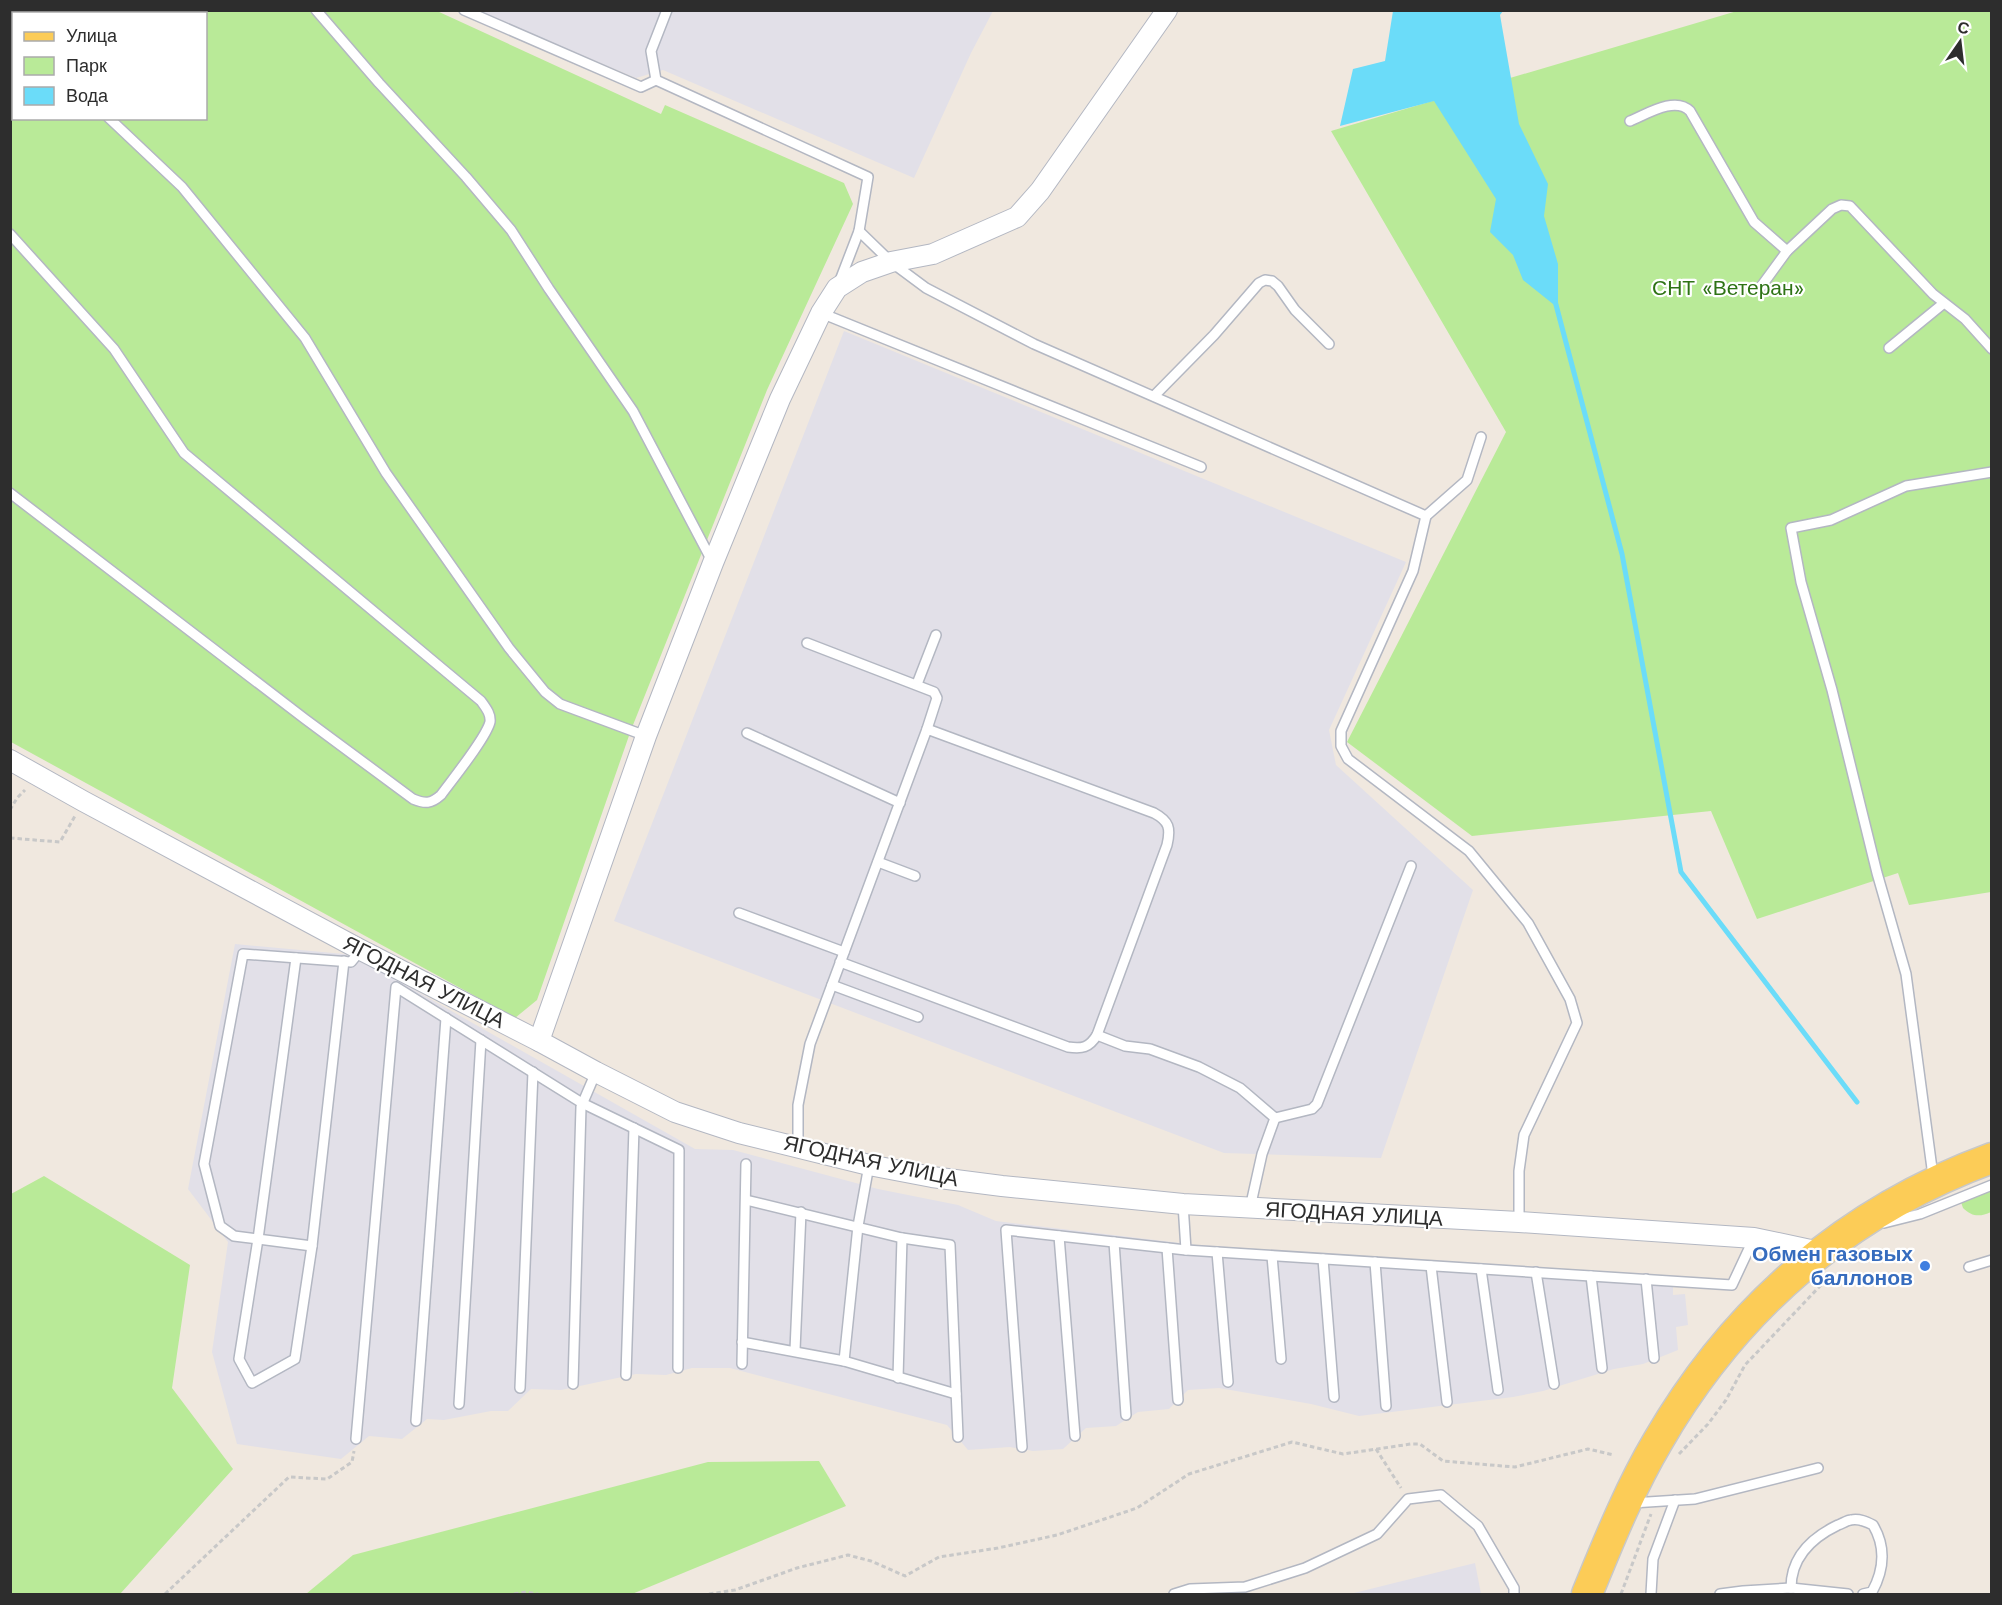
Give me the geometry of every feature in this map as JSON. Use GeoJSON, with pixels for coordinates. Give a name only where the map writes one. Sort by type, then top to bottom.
{"type":"FeatureCollection","features":[{"type":"Feature","properties":{"kind":"main road"},"geometry":{"type":"LineString","coordinates":[[1587,1594],[1641,1502],[1658,1442],[1698,1379],[1726,1344],[1775,1291],[1832,1243],[1871,1216],[1934,1182],[1992,1158]]}},
{"type":"Feature","properties":{"kind":"street"},"geometry":{"type":"LineString","coordinates":[[539,1041],[646,736],[713,563],[780,399],[821,313],[837,288],[862,272],[891,262],[933,254],[1017,218],[1040,191],[1167,10]]}},
{"type":"Feature","properties":{"kind":"street","name":"ЯГОДНАЯ УЛИЦА"},"geometry":{"type":"LineString","coordinates":[[10,760],[361,950],[596,1072],[675,1112],[739,1133],[869,1165],[932,1177],[1002,1186],[1183,1204],[1519,1222],[1832,1243]]}},
{"type":"Feature","properties":{"kind":"lane"},"geometry":{"type":"LineString","coordinates":[[316,10],[511,230],[633,411],[713,563]]}},
{"type":"Feature","properties":{"kind":"lane"},"geometry":{"type":"LineString","coordinates":[[464,10],[641,87],[656,80],[868,177],[859,231],[837,288]]}},
{"type":"Feature","properties":{"kind":"lane"},"geometry":{"type":"LineString","coordinates":[[656,80],[651,51],[667,10]]}},
{"type":"Feature","properties":{"kind":"lane"},"geometry":{"type":"LineString","coordinates":[[1630,121],[1670,105],[1685,106],[1754,222],[1787,251]]}},
{"type":"Feature","properties":{"kind":"lane"},"geometry":{"type":"LineString","coordinates":[[111,120],[182,187],[305,338],[386,473],[509,648],[545,692],[560,704],[646,736]]}},
{"type":"Feature","properties":{"kind":"lane"},"geometry":{"type":"LineString","coordinates":[[1760,288],[1787,251],[1832,209],[1841,205],[1850,206],[1933,294],[1965,319],[1992,349]]}},
{"type":"Feature","properties":{"kind":"lane"},"geometry":{"type":"LineString","coordinates":[[859,231],[891,262],[926,288],[1034,344],[1426,516]]}},
{"type":"Feature","properties":{"kind":"lane"},"geometry":{"type":"LineString","coordinates":[[10,234],[114,349],[184,453],[481,701],[489,711],[490,721],[485,734],[441,795],[433,802],[423,803],[413,799],[10,493]]}},
{"type":"Feature","properties":{"kind":"lane"},"geometry":{"type":"LineString","coordinates":[[1154,396],[1214,335],[1259,283],[1265,280],[1272,281],[1278,286],[1296,310],[1329,344]]}},
{"type":"Feature","properties":{"kind":"lane"},"geometry":{"type":"LineString","coordinates":[[1889,348],[1944,303]]}},
{"type":"Feature","properties":{"kind":"lane"},"geometry":{"type":"LineString","coordinates":[[821,313],[1201,467]]}},
{"type":"Feature","properties":{"kind":"lane"},"geometry":{"type":"LineString","coordinates":[[1481,437],[1467,480],[1426,516],[1413,571],[1341,731],[1341,746],[1348,759],[1469,851],[1528,923],[1570,999],[1578,1023],[1524,1135],[1519,1171],[1519,1222]]}},
{"type":"Feature","properties":{"kind":"lane"},"geometry":{"type":"LineString","coordinates":[[1934,1182],[1906,974],[1877,873],[1832,690],[1801,582],[1791,528],[1831,520],[1906,486],[1992,472]]}},
{"type":"Feature","properties":{"kind":"lane"},"geometry":{"type":"LineString","coordinates":[[917,684],[936,635]]}},
{"type":"Feature","properties":{"kind":"lane"},"geometry":{"type":"LineString","coordinates":[[798,1148],[798,1105],[810,1044],[937,698],[934,692],[917,684],[807,643]]}},
{"type":"Feature","properties":{"kind":"lane"},"geometry":{"type":"LineString","coordinates":[[840,962],[1068,1047],[1080,1048],[1091,1045],[1097,1035],[1167,845],[1171,831],[1166,820],[1154,813],[927,729]]}},
{"type":"Feature","properties":{"kind":"lane"},"geometry":{"type":"LineString","coordinates":[[747,734],[900,803]]}},
{"type":"Feature","properties":{"kind":"lane"},"geometry":{"type":"LineString","coordinates":[[878,862],[915,876]]}},
{"type":"Feature","properties":{"kind":"lane"},"geometry":{"type":"LineString","coordinates":[[1275,1118],[1312,1109],[1317,1104],[1411,866]]}},
{"type":"Feature","properties":{"kind":"lane"},"geometry":{"type":"LineString","coordinates":[[739,913],[844,952]]}},
{"type":"Feature","properties":{"kind":"lane"},"geometry":{"type":"LineString","coordinates":[[312,1246],[234,1236],[220,1226],[204,1164],[243,954],[351,962],[361,950]]}},
{"type":"Feature","properties":{"kind":"lane"},"geometry":{"type":"LineString","coordinates":[[296,958],[258,1239],[239,1359],[252,1383],[296,1359],[312,1246],[344,961]]}},
{"type":"Feature","properties":{"kind":"lane"},"geometry":{"type":"LineString","coordinates":[[832,985],[918,1017]]}},
{"type":"Feature","properties":{"kind":"lane"},"geometry":{"type":"LineString","coordinates":[[356,1439],[396,987],[582,1103],[679,1150],[678,1368]]}},
{"type":"Feature","properties":{"kind":"lane"},"geometry":{"type":"LineString","coordinates":[[416,1422],[446,1018]]}},
{"type":"Feature","properties":{"kind":"lane"},"geometry":{"type":"LineString","coordinates":[[1097,1035],[1125,1046],[1150,1049],[1199,1067],[1240,1088],[1275,1118]]}},
{"type":"Feature","properties":{"kind":"lane"},"geometry":{"type":"LineString","coordinates":[[459,1404],[481,1040]]}},
{"type":"Feature","properties":{"kind":"lane"},"geometry":{"type":"LineString","coordinates":[[520,1388],[533,1072]]}},
{"type":"Feature","properties":{"kind":"lane"},"geometry":{"type":"LineString","coordinates":[[573,1384],[580,1107],[596,1072]]}},
{"type":"Feature","properties":{"kind":"lane"},"geometry":{"type":"LineString","coordinates":[[1250,1208],[1262,1154],[1275,1118]]}},
{"type":"Feature","properties":{"kind":"lane"},"geometry":{"type":"LineString","coordinates":[[626,1375],[634,1128]]}},
{"type":"Feature","properties":{"kind":"lane"},"geometry":{"type":"LineString","coordinates":[[742,1364],[746,1164]]}},
{"type":"Feature","properties":{"kind":"lane"},"geometry":{"type":"LineString","coordinates":[[844,1361],[858,1226],[869,1165]]}},
{"type":"Feature","properties":{"kind":"lane"},"geometry":{"type":"LineString","coordinates":[[1832,1243],[1920,1214],[1992,1185]]}},
{"type":"Feature","properties":{"kind":"lane"},"geometry":{"type":"LineString","coordinates":[[746,1200],[902,1238],[950,1245],[958,1437]]}},
{"type":"Feature","properties":{"kind":"lane"},"geometry":{"type":"LineString","coordinates":[[1183,1204],[1186,1250]]}},
{"type":"Feature","properties":{"kind":"lane"},"geometry":{"type":"LineString","coordinates":[[795,1350],[801,1212]]}},
{"type":"Feature","properties":{"kind":"lane"},"geometry":{"type":"LineString","coordinates":[[1022,1447],[1006,1230],[1186,1250],[1732,1285],[1754,1238]]}},
{"type":"Feature","properties":{"kind":"lane"},"geometry":{"type":"LineString","coordinates":[[1059,1236],[1076,1436]]}},
{"type":"Feature","properties":{"kind":"lane"},"geometry":{"type":"LineString","coordinates":[[898,1378],[902,1238]]}},
{"type":"Feature","properties":{"kind":"lane"},"geometry":{"type":"LineString","coordinates":[[1114,1242],[1126,1415]]}},
{"type":"Feature","properties":{"kind":"lane"},"geometry":{"type":"LineString","coordinates":[[1167,1248],[1178,1400]]}},
{"type":"Feature","properties":{"kind":"lane"},"geometry":{"type":"LineString","coordinates":[[1217,1252],[1228,1382]]}},
{"type":"Feature","properties":{"kind":"lane"},"geometry":{"type":"LineString","coordinates":[[1272,1256],[1281,1359]]}},
{"type":"Feature","properties":{"kind":"lane"},"geometry":{"type":"LineString","coordinates":[[1323,1259],[1334,1397]]}},
{"type":"Feature","properties":{"kind":"lane"},"geometry":{"type":"LineString","coordinates":[[1969,1267],[1992,1260]]}},
{"type":"Feature","properties":{"kind":"lane"},"geometry":{"type":"LineString","coordinates":[[1375,1262],[1386,1406]]}},
{"type":"Feature","properties":{"kind":"lane"},"geometry":{"type":"LineString","coordinates":[[1431,1266],[1447,1402]]}},
{"type":"Feature","properties":{"kind":"lane"},"geometry":{"type":"LineString","coordinates":[[1481,1269],[1498,1390]]}},
{"type":"Feature","properties":{"kind":"lane"},"geometry":{"type":"LineString","coordinates":[[1536,1272],[1554,1384]]}},
{"type":"Feature","properties":{"kind":"lane"},"geometry":{"type":"LineString","coordinates":[[1591,1276],[1602,1368]]}},
{"type":"Feature","properties":{"kind":"lane"},"geometry":{"type":"LineString","coordinates":[[1646,1279],[1654,1358]]}},
{"type":"Feature","properties":{"kind":"lane"},"geometry":{"type":"LineString","coordinates":[[742,1342],[795,1350],[844,1361],[956,1394]]}},
{"type":"Feature","properties":{"kind":"lane"},"geometry":{"type":"LineString","coordinates":[[1641,1502],[1695,1499],[1818,1468]]}},
{"type":"Feature","properties":{"kind":"lane"},"geometry":{"type":"LineString","coordinates":[[1174,1594],[1190,1589],[1245,1587],[1305,1568],[1377,1534],[1408,1499],[1441,1495],[1478,1526],[1514,1588],[1514,1594]]}},
{"type":"Feature","properties":{"kind":"lane"},"geometry":{"type":"LineString","coordinates":[[1651,1594],[1653,1559],[1675,1500]]}},
{"type":"Feature","properties":{"kind":"lane"},"geometry":{"type":"LineString","coordinates":[[1791,1588],[1791,1572],[1804,1551],[1820,1534],[1851,1519],[1873,1525],[1883,1549],[1880,1577],[1872,1592],[1863,1594]]}},
{"type":"Feature","properties":{"kind":"lane"},"geometry":{"type":"LineString","coordinates":[[1720,1594],[1791,1588],[1848,1594]]}},
{"type":"Feature","properties":{"kind":"path"},"geometry":{"type":"LineString","coordinates":[[10,810],[17,798],[40,777]]}},
{"type":"Feature","properties":{"kind":"path"},"geometry":{"type":"LineString","coordinates":[[10,838],[60,842],[83,801]]}},
{"type":"Feature","properties":{"kind":"path"},"geometry":{"type":"LineString","coordinates":[[1676,1457],[1708,1424],[1726,1400],[1745,1365],[1824,1281]]}},
{"type":"Feature","properties":{"kind":"path"},"geometry":{"type":"LineString","coordinates":[[165,1594],[290,1477],[327,1479],[352,1462],[356,1439]]}},
{"type":"Feature","properties":{"kind":"path"},"geometry":{"type":"LineString","coordinates":[[709,1594],[735,1590],[797,1568],[848,1555],[905,1576],[939,1557],[998,1548],[1057,1534],[1137,1508],[1189,1474],[1292,1442],[1343,1454],[1420,1444],[1443,1461],[1515,1467],[1588,1449],[1614,1455]]}},
{"type":"Feature","properties":{"kind":"path"},"geometry":{"type":"LineString","coordinates":[[1376,1449],[1408,1499]]}},
{"type":"Feature","properties":{"kind":"path"},"geometry":{"type":"LineString","coordinates":[[1621,1594],[1641,1502]]}},
{"type":"Feature","properties":{"kind":"path"},"geometry":{"type":"LineString","coordinates":[[514,1594],[526,1592],[538,1594]]}},
{"type":"Feature","properties":{"kind":"shaded area"},"geometry":{"type":"Polygon","coordinates":[[[477,11],[993,11],[971,53],[914,178],[663,70],[636,78],[477,11]]]}},
{"type":"Feature","properties":{"kind":"shaded area"},"geometry":{"type":"Polygon","coordinates":[[[844,331],[1406,562],[1329,730],[1336,765],[1473,890],[1381,1158],[1224,1153],[614,921],[844,331]]]}},
{"type":"Feature","properties":{"kind":"shaded area"},"geometry":{"type":"Polygon","coordinates":[[[235,944],[344,954],[388,975],[695,1149],[733,1150],[878,1189],[958,1205],[996,1221],[1197,1245],[1673,1277],[1673,1295],[1685,1294],[1688,1325],[1676,1327],[1678,1350],[1643,1364],[1614,1369],[1543,1391],[1513,1397],[1359,1416],[1311,1404],[1219,1388],[1188,1390],[1169,1409],[1138,1412],[1116,1426],[1086,1428],[1063,1449],[1033,1451],[1010,1447],[968,1450],[947,1425],[730,1368],[692,1368],[666,1375],[636,1374],[561,1390],[531,1389],[508,1411],[491,1411],[444,1420],[427,1419],[402,1439],[369,1436],[341,1459],[237,1444],[212,1352],[228,1242],[188,1189],[235,944]]]}},
{"type":"Feature","properties":{"kind":"shaded area"},"geometry":{"type":"Polygon","coordinates":[[[1475,1563],[1481,1594],[1350,1594],[1475,1563]]]}},
{"type":"Feature","properties":{"kind":"green space"},"geometry":{"type":"Polygon","coordinates":[[[10,11],[437,11],[661,114],[665,105],[844,183],[853,204],[767,390],[631,730],[537,1000],[515,1018],[11,742],[10,11]]]}},
{"type":"Feature","properties":{"kind":"green space","name":"СНТ «Ветеран»"},"geometry":{"type":"Polygon","coordinates":[[[1737,11],[1991,11],[1991,892],[1909,905],[1898,873],[1757,919],[1711,811],[1472,836],[1347,742],[1506,432],[1331,131],[1737,11]]]}},
{"type":"Feature","properties":{"kind":"green space"},"geometry":{"type":"Polygon","coordinates":[[[44,1176],[190,1265],[172,1388],[233,1469],[120,1594],[11,1594],[11,1194],[44,1176]]]}},
{"type":"Feature","properties":{"kind":"green space"},"geometry":{"type":"Polygon","coordinates":[[[1991,1190],[1991,1212],[1976,1215],[1963,1208],[1961,1202],[1991,1190]]]}},
{"type":"Feature","properties":{"kind":"green space"},"geometry":{"type":"Polygon","coordinates":[[[819,1461],[846,1506],[632,1594],[306,1594],[353,1555],[708,1462],[819,1461]]]}},
{"type":"Feature","properties":{"kind":"water"},"geometry":{"type":"Polygon","coordinates":[[[1393,11],[1503,11],[1500,15],[1519,124],[1548,184],[1544,216],[1558,264],[1558,308],[1523,280],[1513,255],[1490,232],[1496,199],[1434,101],[1340,126],[1353,69],[1385,61],[1393,11]]]}},
{"type":"Feature","properties":{"kind":"waterway"},"geometry":{"type":"LineString","coordinates":[[1555,301],[1622,554],[1681,872],[1857,1102]]}},
{"type":"Feature","properties":{"kind":"place","name":"Обмен газовых баллонов"},"geometry":{"type":"Point","coordinates":[1925,1266]}}]}
